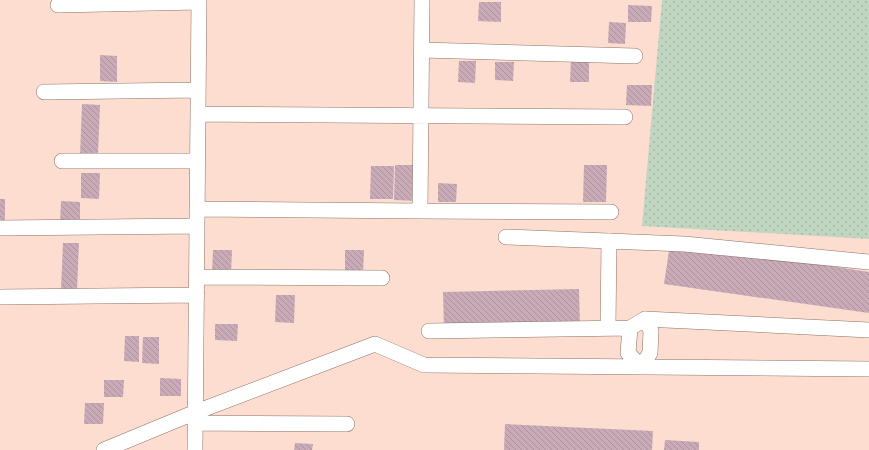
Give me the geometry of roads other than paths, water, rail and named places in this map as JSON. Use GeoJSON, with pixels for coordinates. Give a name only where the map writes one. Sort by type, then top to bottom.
{"type":"FeatureCollection","features":[{"type":"Feature","properties":{"kind":"street"},"geometry":{"type":"LineString","coordinates":[[420,211],[422,0]]}},
{"type":"Feature","properties":{"kind":"street"},"geometry":{"type":"LineString","coordinates":[[58,5],[199,1],[195,450]]}},
{"type":"Feature","properties":{"kind":"street"},"geometry":{"type":"LineString","coordinates":[[422,50],[635,56]]}},
{"type":"Feature","properties":{"kind":"street"},"geometry":{"type":"LineString","coordinates":[[44,92],[198,90]]}},
{"type":"Feature","properties":{"kind":"street"},"geometry":{"type":"LineString","coordinates":[[198,114],[626,118]]}},
{"type":"Feature","properties":{"kind":"street"},"geometry":{"type":"LineString","coordinates":[[62,161],[198,161]]}},
{"type":"Feature","properties":{"kind":"street"},"geometry":{"type":"LineString","coordinates":[[197,209],[611,212]]}},
{"type":"Feature","properties":{"kind":"street"},"geometry":{"type":"LineString","coordinates":[[0,228],[197,226]]}},
{"type":"Feature","properties":{"kind":"street"},"geometry":{"type":"LineString","coordinates":[[506,237],[684,244],[869,262]]}},
{"type":"Feature","properties":{"kind":"street"},"geometry":{"type":"LineString","coordinates":[[608,328],[609,241]]}},
{"type":"Feature","properties":{"kind":"street"},"geometry":{"type":"LineString","coordinates":[[197,277],[382,278]]}},
{"type":"Feature","properties":{"kind":"street"},"geometry":{"type":"LineString","coordinates":[[0,297],[196,295]]}},
{"type":"Feature","properties":{"kind":"street"},"geometry":{"type":"LineString","coordinates":[[429,331],[630,328],[645,319],[869,330]]}},
{"type":"Feature","properties":{"kind":"street"},"geometry":{"type":"LineString","coordinates":[[641,366],[650,353],[652,331],[645,319]]}},
{"type":"Feature","properties":{"kind":"street"},"geometry":{"type":"LineString","coordinates":[[630,328],[628,353],[641,366]]}},
{"type":"Feature","properties":{"kind":"street"},"geometry":{"type":"LineString","coordinates":[[104,450],[196,418],[375,344],[424,365],[869,369]]}},
{"type":"Feature","properties":{"kind":"street"},"geometry":{"type":"LineString","coordinates":[[196,418],[347,424]]}}]}
